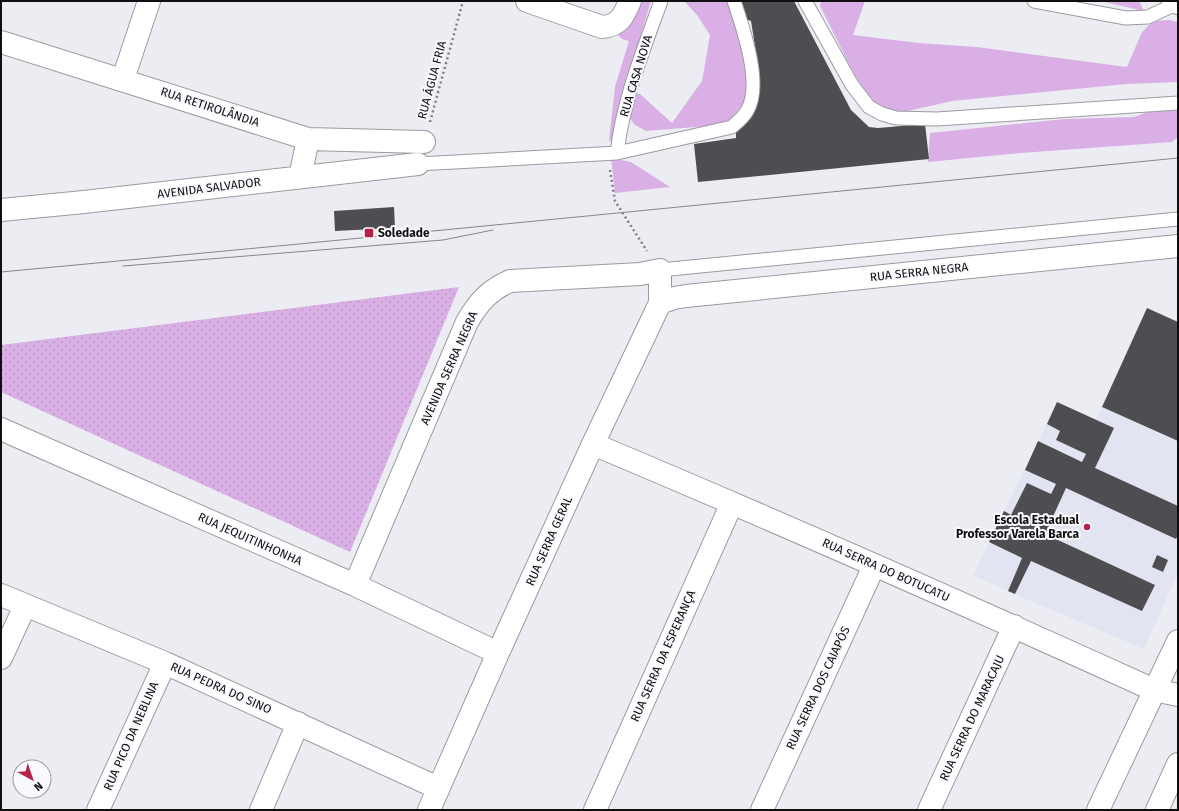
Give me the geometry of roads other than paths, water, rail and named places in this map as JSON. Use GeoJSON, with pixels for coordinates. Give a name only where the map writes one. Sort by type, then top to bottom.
{"type":"FeatureCollection","features":[{"type":"Feature","properties":{"kind":"street"},"geometry":{"type":"LineString","coordinates":[[123,79],[149,1]]}},
{"type":"Feature","properties":{"kind":"street"},"geometry":{"type":"LineString","coordinates":[[527,1],[602,27],[609,26],[620,20],[625,14],[630,1]]}},
{"type":"Feature","properties":{"kind":"street"},"geometry":{"type":"LineString","coordinates":[[1173,1],[1178,3]]}},
{"type":"Feature","properties":{"kind":"street","name":"RUA RETIROLÂNDIA"},"geometry":{"type":"LineString","coordinates":[[1,42],[123,79],[308,139],[424,142]]}},
{"type":"Feature","properties":{"kind":"street"},"geometry":{"type":"LineString","coordinates":[[300,177],[308,139]]}},
{"type":"Feature","properties":{"kind":"street","name":"AVENIDA SALVADOR"},"geometry":{"type":"LineString","coordinates":[[1,210],[418,164]]}},
{"type":"Feature","properties":{"kind":"street","name":"RUA SERRA NEGRA"},"geometry":{"type":"LineString","coordinates":[[660,303],[686,296],[1178,246]]}},
{"type":"Feature","properties":{"kind":"street","name":"RUA SERRA GERAL"},"geometry":{"type":"LineString","coordinates":[[429,810],[498,653],[593,444],[660,303],[660,270]]}},
{"type":"Feature","properties":{"kind":"street","name":"AVENIDA SERRA NEGRA"},"geometry":{"type":"LineString","coordinates":[[355,585],[467,322],[477,306],[499,286],[510,281],[640,274],[660,270]]}},
{"type":"Feature","properties":{"kind":"street","name":"RUA JEQUITINHONHA"},"geometry":{"type":"LineString","coordinates":[[1,429],[355,585],[498,653]]}},
{"type":"Feature","properties":{"kind":"street","name":"RUA SERRA DO BOTUCATU"},"geometry":{"type":"LineString","coordinates":[[593,444],[1014,626],[1154,690],[1178,696]]}},
{"type":"Feature","properties":{"kind":"street","name":"RUA SERRA DA ESPERANÇA"},"geometry":{"type":"LineString","coordinates":[[594,810],[732,503]]}},
{"type":"Feature","properties":{"kind":"street","name":"RUA SERRA DOS CAIAPÓS"},"geometry":{"type":"LineString","coordinates":[[762,810],[874,566]]}},
{"type":"Feature","properties":{"kind":"street","name":"RUA PEDRA DO SINO"},"geometry":{"type":"LineString","coordinates":[[1,595],[165,663],[438,788]]}},
{"type":"Feature","properties":{"kind":"street"},"geometry":{"type":"LineString","coordinates":[[1,658],[25,606]]}},
{"type":"Feature","properties":{"kind":"street","name":"RUA SERRA DO MARACAJU"},"geometry":{"type":"LineString","coordinates":[[929,810],[1014,626]]}},
{"type":"Feature","properties":{"kind":"street"},"geometry":{"type":"LineString","coordinates":[[1098,810],[1178,641]]}},
{"type":"Feature","properties":{"kind":"street","name":"RUA PICO DA NEBLINA"},"geometry":{"type":"LineString","coordinates":[[98,810],[165,663]]}},
{"type":"Feature","properties":{"kind":"street"},"geometry":{"type":"LineString","coordinates":[[261,810],[298,724]]}},
{"type":"Feature","properties":{"kind":"street"},"geometry":{"type":"LineString","coordinates":[[1157,810],[1178,764]]}},
{"type":"Feature","properties":{"kind":"lane","name":"RUA CASA NOVA"},"geometry":{"type":"LineString","coordinates":[[612,153],[632,80],[661,1]]}},
{"type":"Feature","properties":{"kind":"lane"},"geometry":{"type":"LineString","coordinates":[[418,164],[612,153],[732,126],[740,120],[747,111],[751,100],[753,87],[748,47],[734,1]]}},
{"type":"Feature","properties":{"kind":"lane"},"geometry":{"type":"LineString","coordinates":[[1034,1],[1126,18],[1148,17],[1178,3]]}},
{"type":"Feature","properties":{"kind":"lane"},"geometry":{"type":"LineString","coordinates":[[806,2],[852,85],[869,107],[882,114],[896,118],[937,119],[1178,103]]}},
{"type":"Feature","properties":{"kind":"lane"},"geometry":{"type":"LineString","coordinates":[[660,270],[1178,219]]}},
{"type":"Feature","properties":{"kind":"tram line"},"geometry":{"type":"LineString","coordinates":[[1,272],[1178,158]]}},
{"type":"Feature","properties":{"kind":"tram line"},"geometry":{"type":"LineString","coordinates":[[123,266],[443,240],[493,230]]}},
{"type":"Feature","properties":{"kind":"place","name":"Soledade"},"geometry":{"type":"Point","coordinates":[369,233]}},
{"type":"Feature","properties":{"kind":"place","name":"Escola Estadual Professor Varela Barca"},"geometry":{"type":"Point","coordinates":[1087,527]}}]}
